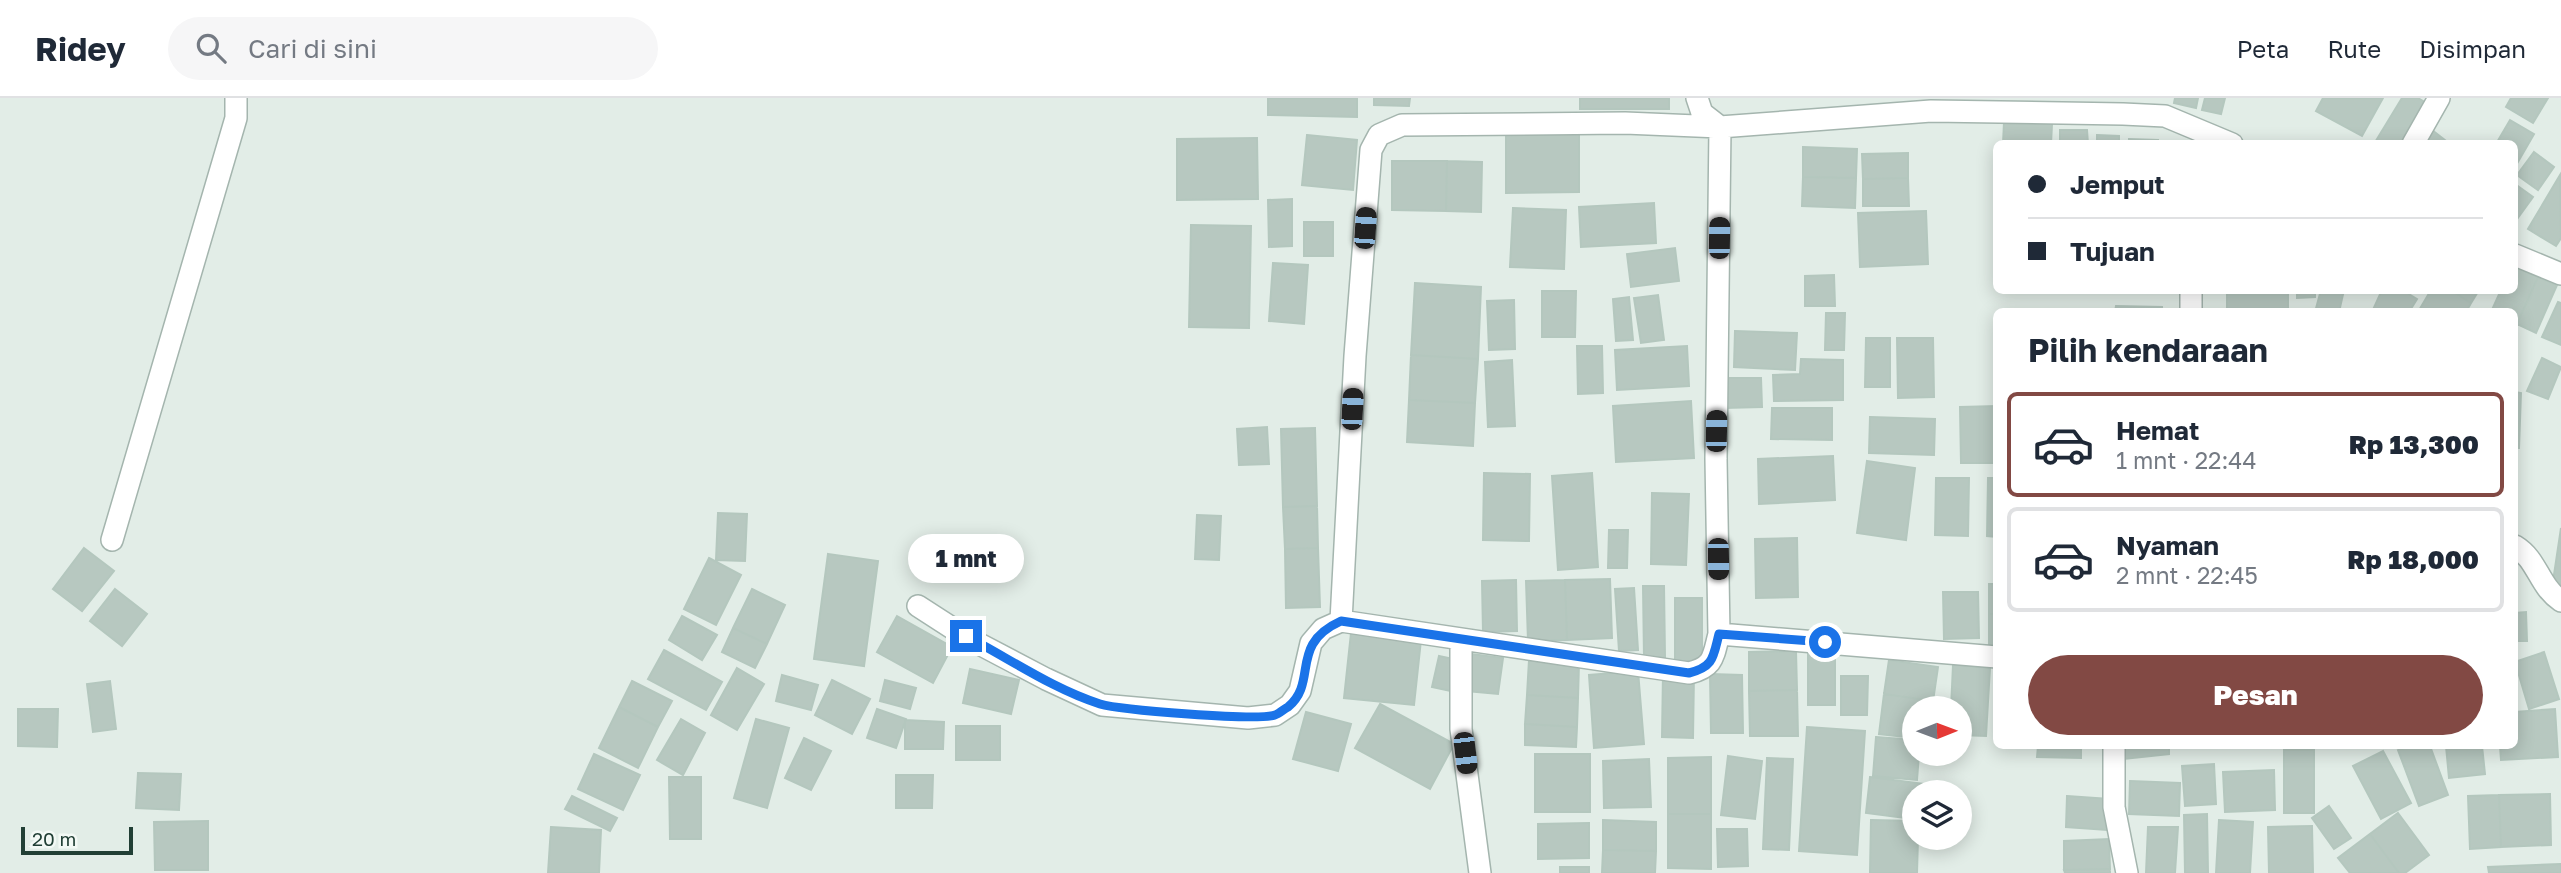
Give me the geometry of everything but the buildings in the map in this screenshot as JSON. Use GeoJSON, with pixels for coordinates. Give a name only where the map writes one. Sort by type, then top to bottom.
{"type":"FeatureCollection","features":[{"type":"Feature","properties":{"kind":"street"},"geometry":{"type":"LineString","coordinates":[[112,540],[236,118],[236,98]]}},
{"type":"Feature","properties":{"kind":"street"},"geometry":{"type":"LineString","coordinates":[[1697,98],[1702,113],[1720,127]]}},
{"type":"Feature","properties":{"kind":"street"},"geometry":{"type":"LineString","coordinates":[[2415,140],[2439,98]]}},
{"type":"Feature","properties":{"kind":"street"},"geometry":{"type":"LineString","coordinates":[[1341,621],[1366,205],[1371,150],[1379,135],[1402,125],[1625,123],[1720,127],[1931,111],[2164,107],[2192,135],[2214,140]]}},
{"type":"Feature","properties":{"kind":"street"},"geometry":{"type":"LineString","coordinates":[[919,606],[966,636],[1046,679],[1102,705],[1248,718],[1275,715],[1290,705],[1300,691],[1311,643],[1323,629],[1341,621],[1689,673],[1704,669],[1713,659],[1719,634],[1716,459],[1720,127]]}},
{"type":"Feature","properties":{"kind":"street"},"geometry":{"type":"LineString","coordinates":[[2518,256],[2561,274]]}},
{"type":"Feature","properties":{"kind":"street"},"geometry":{"type":"LineString","coordinates":[[2518,548],[2530,557],[2545,588],[2561,601]]}},
{"type":"Feature","properties":{"kind":"street"},"geometry":{"type":"LineString","coordinates":[[1719,634],[1993,657]]}},
{"type":"Feature","properties":{"kind":"street"},"geometry":{"type":"LineString","coordinates":[[1461,639],[1461,729],[1480,873]]}},
{"type":"Feature","properties":{"kind":"street"},"geometry":{"type":"LineString","coordinates":[[2114,749],[2114,807],[2127,873]]}},
{"type":"Feature","properties":{"kind":"route"},"geometry":{"type":"LineString","coordinates":[[966,636],[1046,679],[1102,705],[1248,718],[1275,715],[1290,705],[1300,691],[1311,643],[1323,629],[1341,621],[1689,673],[1704,669],[1713,659],[1719,634],[1825,642]]}}]}
